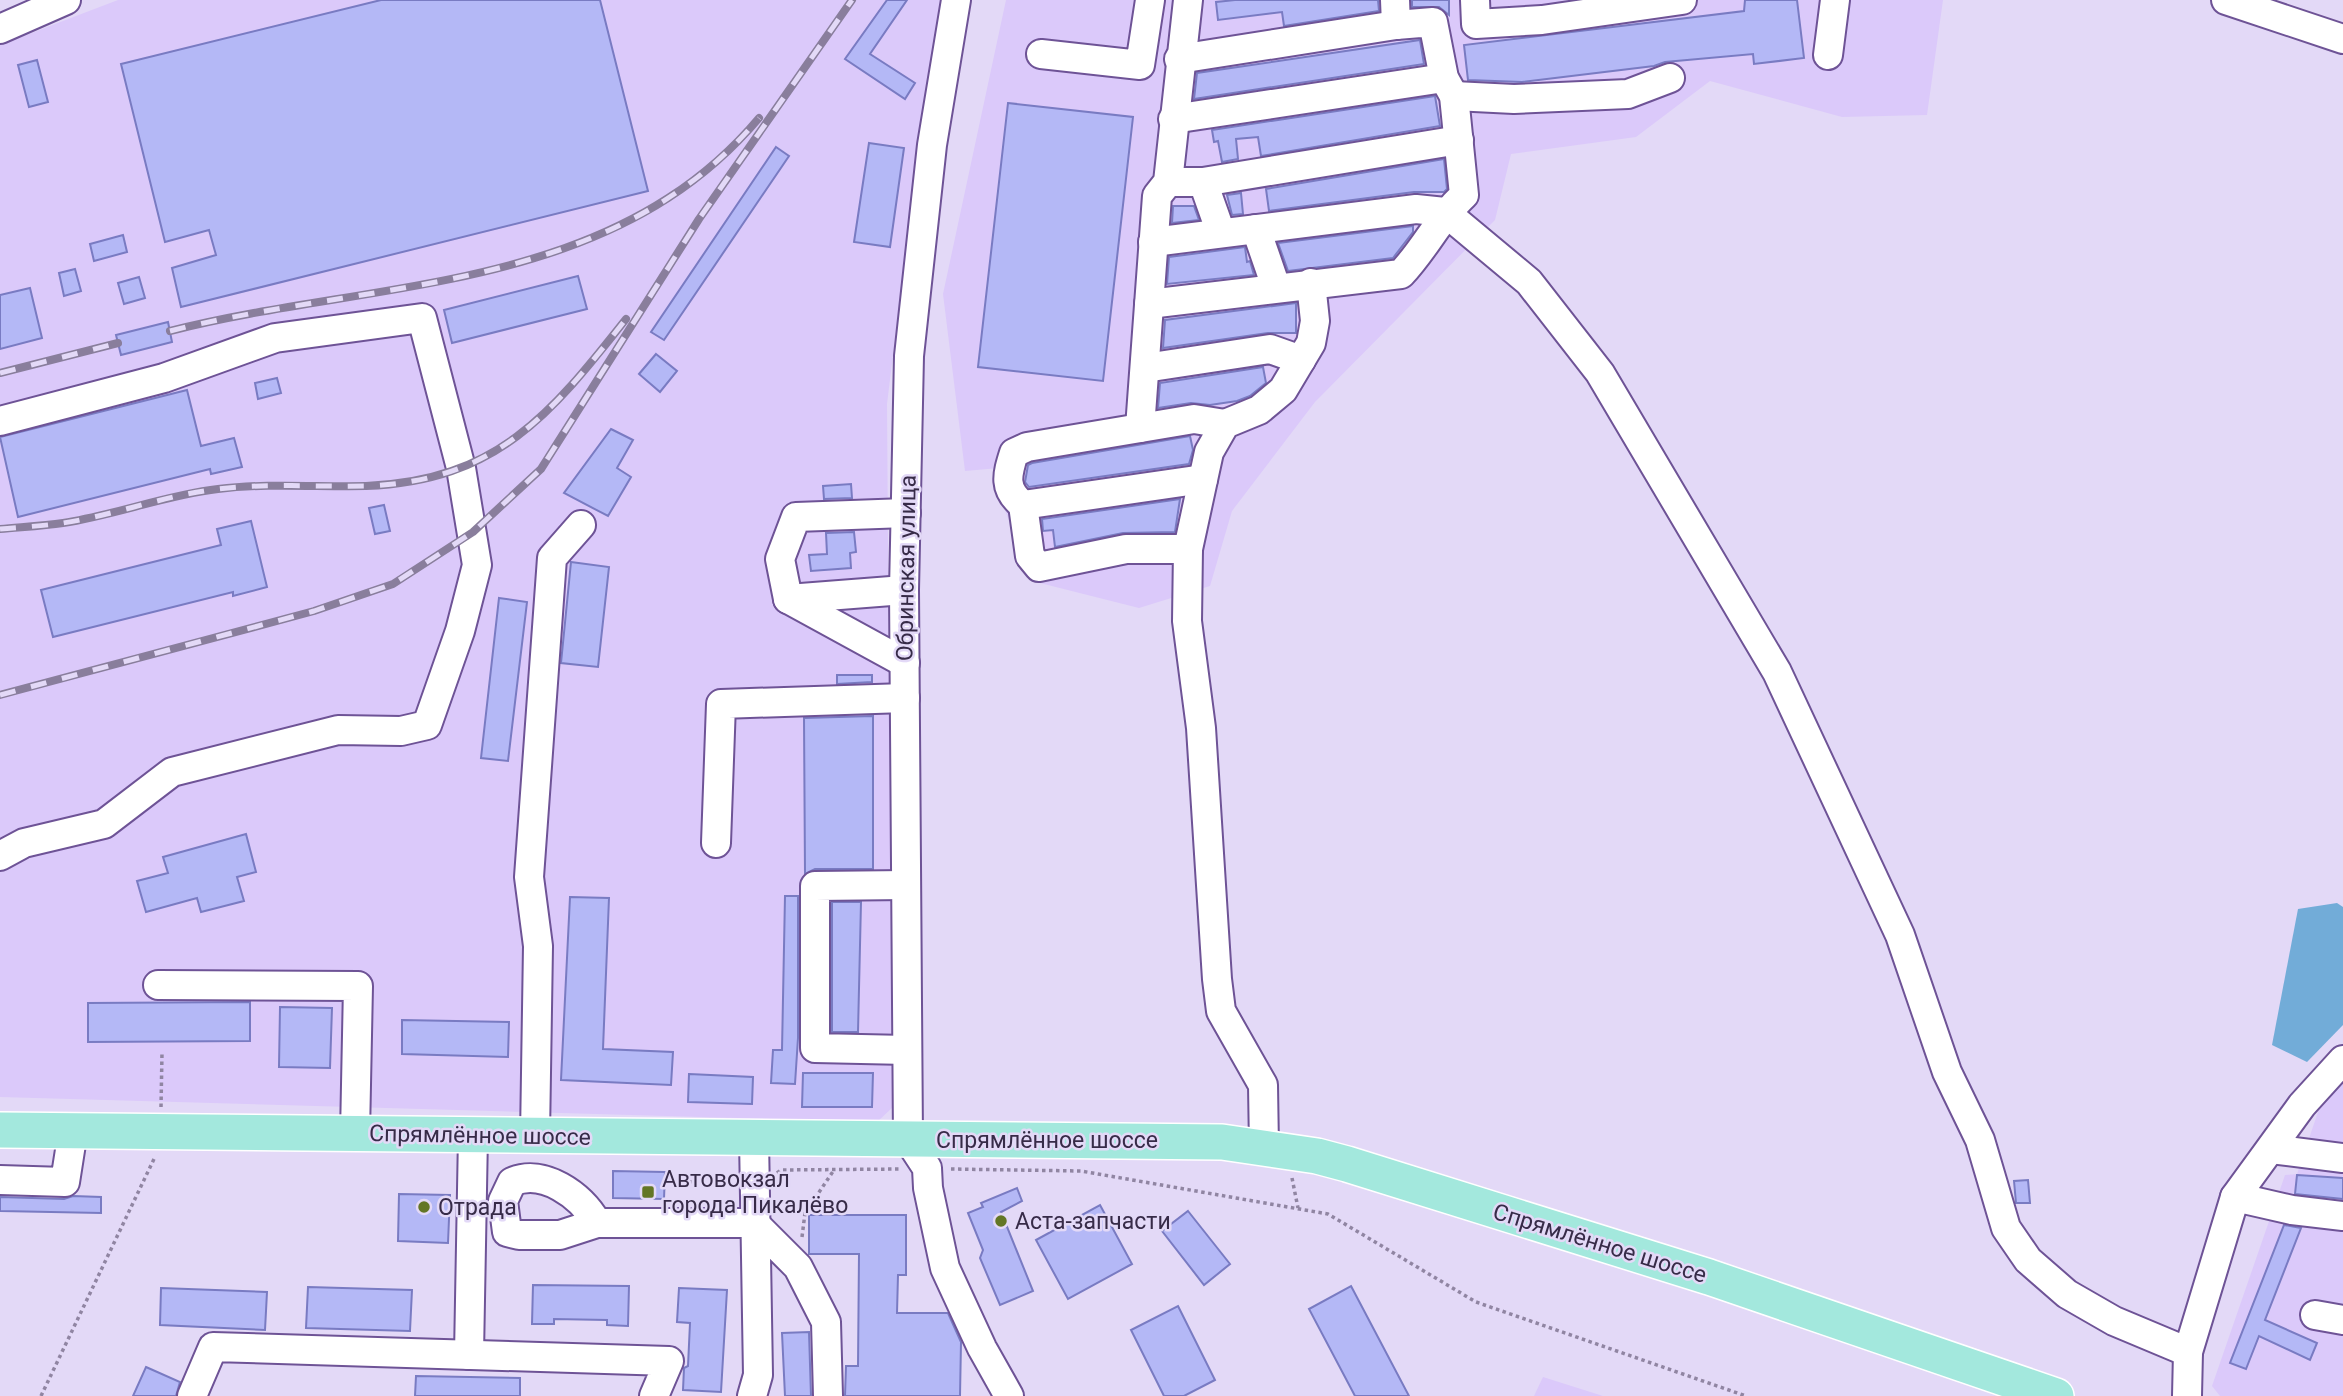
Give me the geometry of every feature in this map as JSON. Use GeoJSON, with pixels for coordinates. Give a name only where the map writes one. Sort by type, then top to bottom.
{"type":"FeatureCollection","features":[{"type":"Feature","properties":{"kind":"main road","name":"Спрямлённое шоссе"},"geometry":{"type":"LineString","coordinates":[[0,1130],[1178,1140],[1264,1148],[1347,1164],[1696,1273],[2056,1396]]}},
{"type":"Feature","properties":{"kind":"street"},"geometry":{"type":"LineString","coordinates":[[0,29],[66,0]]}},
{"type":"Feature","properties":{"kind":"street","name":"Обринская улица"},"geometry":{"type":"LineString","coordinates":[[908,1139],[904,590],[909,356],[932,145],[956,0]]}},
{"type":"Feature","properties":{"kind":"street"},"geometry":{"type":"LineString","coordinates":[[1041,54],[1140,65],[1150,0]]}},
{"type":"Feature","properties":{"kind":"street"},"geometry":{"type":"LineString","coordinates":[[1140,428],[1157,195],[1168,183],[1179,59],[1188,0]]}},
{"type":"Feature","properties":{"kind":"street"},"geometry":{"type":"LineString","coordinates":[[1475,0],[1476,24],[1544,10],[1682,0]]}},
{"type":"Feature","properties":{"kind":"street"},"geometry":{"type":"LineString","coordinates":[[1828,55],[1835,0]]}},
{"type":"Feature","properties":{"kind":"street"},"geometry":{"type":"LineString","coordinates":[[2226,0],[2343,39]]}},
{"type":"Feature","properties":{"kind":"street"},"geometry":{"type":"LineString","coordinates":[[1149,304],[1401,274],[1417,257],[1445,212],[1464,195],[1459,140],[1433,22],[1395,13],[1179,59]]}},
{"type":"Feature","properties":{"kind":"street"},"geometry":{"type":"LineString","coordinates":[[1173,119],[1449,87],[1514,99],[1628,94],[1670,78]]}},
{"type":"Feature","properties":{"kind":"street"},"geometry":{"type":"LineString","coordinates":[[1168,183],[1203,182],[1459,140]]}},
{"type":"Feature","properties":{"kind":"street"},"geometry":{"type":"LineString","coordinates":[[1203,182],[1221,233]]}},
{"type":"Feature","properties":{"kind":"street"},"geometry":{"type":"LineString","coordinates":[[1153,242],[1416,209],[1445,212],[1529,282],[1600,373],[1777,672],[1900,935],[1947,1072],[1980,1140],[2006,1228],[2028,1260],[2067,1294],[2114,1321],[2188,1353]]}},
{"type":"Feature","properties":{"kind":"street"},"geometry":{"type":"LineString","coordinates":[[1256,229],[1276,287]]}},
{"type":"Feature","properties":{"kind":"street"},"geometry":{"type":"LineString","coordinates":[[1203,479],[1023,505],[1011,496],[1007,478],[1014,453],[1027,447],[1194,419],[1225,424],[1259,410],[1283,390],[1311,343],[1315,321],[1311,283]]}},
{"type":"Feature","properties":{"kind":"street"},"geometry":{"type":"LineString","coordinates":[[0,421],[164,378],[275,338],[422,318],[461,468],[477,565],[460,631],[426,725],[401,731],[338,730],[172,772],[104,824],[24,843],[0,856]]}},
{"type":"Feature","properties":{"kind":"street"},"geometry":{"type":"LineString","coordinates":[[1145,368],[1270,349],[1301,360]]}},
{"type":"Feature","properties":{"kind":"street"},"geometry":{"type":"LineString","coordinates":[[1225,424],[1209,452],[1188,548],[1187,621],[1201,728],[1219,1000],[1221,1011],[1263,1086],[1264,1148]]}},
{"type":"Feature","properties":{"kind":"street"},"geometry":{"type":"LineString","coordinates":[[1023,505],[1030,556],[1039,567],[1126,550],[1188,548]]}},
{"type":"Feature","properties":{"kind":"street"},"geometry":{"type":"LineString","coordinates":[[788,599],[780,559],[796,517],[906,513]]}},
{"type":"Feature","properties":{"kind":"street"},"geometry":{"type":"LineString","coordinates":[[535,1136],[538,946],[528,877],[552,558],[581,524]]}},
{"type":"Feature","properties":{"kind":"street"},"geometry":{"type":"LineString","coordinates":[[788,599],[904,590]]}},
{"type":"Feature","properties":{"kind":"street"},"geometry":{"type":"LineString","coordinates":[[788,599],[905,663]]}},
{"type":"Feature","properties":{"kind":"street"},"geometry":{"type":"LineString","coordinates":[[716,843],[721,704],[905,698]]}},
{"type":"Feature","properties":{"kind":"street"},"geometry":{"type":"LineString","coordinates":[[906,885],[815,886],[815,1048],[907,1051]]}},
{"type":"Feature","properties":{"kind":"street"},"geometry":{"type":"LineString","coordinates":[[158,985],[358,986],[355,1134]]}},
{"type":"Feature","properties":{"kind":"street"},"geometry":{"type":"LineString","coordinates":[[2188,1396],[2188,1353],[2235,1197],[2302,1105],[2343,1060]]}},
{"type":"Feature","properties":{"kind":"street"},"geometry":{"type":"LineString","coordinates":[[0,1180],[65,1182],[73,1131]]}},
{"type":"Feature","properties":{"kind":"street"},"geometry":{"type":"LineString","coordinates":[[469,1354],[473,1135]]}},
{"type":"Feature","properties":{"kind":"street"},"geometry":{"type":"LineString","coordinates":[[752,1396],[758,1375],[754,1138]]}},
{"type":"Feature","properties":{"kind":"street"},"geometry":{"type":"LineString","coordinates":[[908,1139],[927,1168],[928,1188],[945,1268],[982,1348],[1009,1396]]}},
{"type":"Feature","properties":{"kind":"street"},"geometry":{"type":"LineString","coordinates":[[2271,1149],[2343,1158]]}},
{"type":"Feature","properties":{"kind":"street"},"geometry":{"type":"LineString","coordinates":[[2235,1197],[2343,1216]]}},
{"type":"Feature","properties":{"kind":"street"},"geometry":{"type":"LineString","coordinates":[[597,1223],[754,1223],[798,1267],[826,1322],[828,1396]]}},
{"type":"Feature","properties":{"kind":"street"},"geometry":{"type":"LineString","coordinates":[[2315,1315],[2343,1320]]}},
{"type":"Feature","properties":{"kind":"street"},"geometry":{"type":"LineString","coordinates":[[192,1396],[212,1347],[669,1361],[654,1396]]}},
{"type":"Feature","properties":{"kind":"path"},"geometry":{"type":"LineString","coordinates":[[41,1396],[160,1146],[162,1053]]}},
{"type":"Feature","properties":{"kind":"path"},"geometry":{"type":"LineString","coordinates":[[674,1182],[768,1183],[780,1170],[927,1168],[1081,1171],[1328,1214],[1475,1302],[1746,1396]]}},
{"type":"Feature","properties":{"kind":"path"},"geometry":{"type":"LineString","coordinates":[[798,1267],[805,1213],[834,1170]]}},
{"type":"Feature","properties":{"kind":"shaded area"},"geometry":{"type":"Polygon","coordinates":[[[118,0],[945,0],[923,112],[887,404],[892,1108],[877,1122],[0,1097],[0,45],[118,0]]]}},
{"type":"Feature","properties":{"kind":"shaded area"},"geometry":{"type":"Polygon","coordinates":[[[1006,0],[1943,0],[1927,115],[1842,117],[1710,81],[1636,137],[1511,154],[1495,220],[1315,402],[1232,511],[1210,586],[1139,608],[1032,581],[1003,505],[999,468],[965,471],[943,294],[1006,0]]]}},
{"type":"Feature","properties":{"kind":"shaded area"},"geometry":{"type":"Polygon","coordinates":[[[2343,1079],[2343,1396],[2220,1396],[2212,1386],[2285,1175],[2297,1174],[2321,1103],[2343,1079]]]}},
{"type":"Feature","properties":{"kind":"shaded area"},"geometry":{"type":"Polygon","coordinates":[[[1543,1377],[1603,1396],[1534,1396],[1543,1377]]]}},
{"type":"Feature","properties":{"kind":"water"},"geometry":{"type":"Polygon","coordinates":[[[2337,903],[2343,907],[2343,1025],[2307,1062],[2272,1045],[2298,909],[2337,903]]]}},
{"type":"Feature","properties":{"kind":"building"},"geometry":{"type":"Polygon","coordinates":[[[381,0],[600,0],[648,191],[181,307],[172,268],[216,255],[209,230],[165,242],[121,64],[381,0]]]}},
{"type":"Feature","properties":{"kind":"building"},"geometry":{"type":"Polygon","coordinates":[[[887,0],[907,0],[870,54],[915,83],[905,99],[845,59],[887,0]]]}},
{"type":"Feature","properties":{"kind":"building"},"geometry":{"type":"Polygon","coordinates":[[[1378,0],[1379,11],[1284,26],[1282,12],[1218,20],[1216,2],[1378,0]]]}},
{"type":"Feature","properties":{"kind":"building"},"geometry":{"type":"Polygon","coordinates":[[[1412,0],[1449,0],[1449,15],[1439,7],[1412,7],[1412,0]]]}},
{"type":"Feature","properties":{"kind":"building"},"geometry":{"type":"Polygon","coordinates":[[[1745,0],[1797,0],[1804,58],[1754,64],[1753,54],[1665,62],[1654,66],[1522,82],[1468,80],[1464,45],[1744,11],[1745,0]]]}},
{"type":"Feature","properties":{"kind":"building"},"geometry":{"type":"Polygon","coordinates":[[[1420,40],[1424,64],[1194,99],[1197,73],[1420,40]]]}},
{"type":"Feature","properties":{"kind":"building"},"geometry":{"type":"Polygon","coordinates":[[[37,60],[48,102],[29,107],[18,65],[37,60]]]}},
{"type":"Feature","properties":{"kind":"building"},"geometry":{"type":"Polygon","coordinates":[[[1435,96],[1440,126],[1261,156],[1258,137],[1236,139],[1238,159],[1222,162],[1218,141],[1214,142],[1212,130],[1435,96]]]}},
{"type":"Feature","properties":{"kind":"building"},"geometry":{"type":"Polygon","coordinates":[[[1008,103],[1133,117],[1103,381],[978,367],[1008,103]]]}},
{"type":"Feature","properties":{"kind":"building"},"geometry":{"type":"Polygon","coordinates":[[[869,143],[904,148],[890,247],[854,242],[869,143]]]}},
{"type":"Feature","properties":{"kind":"building"},"geometry":{"type":"Polygon","coordinates":[[[776,147],[789,156],[664,340],[651,332],[776,147]]]}},
{"type":"Feature","properties":{"kind":"building"},"geometry":{"type":"Polygon","coordinates":[[[1444,159],[1447,189],[1444,192],[1414,192],[1269,211],[1266,189],[1444,159]]]}},
{"type":"Feature","properties":{"kind":"building"},"geometry":{"type":"Polygon","coordinates":[[[1241,193],[1243,214],[1232,215],[1227,195],[1241,193]]]}},
{"type":"Feature","properties":{"kind":"building"},"geometry":{"type":"Polygon","coordinates":[[[1173,206],[1194,206],[1199,220],[1172,223],[1173,206]]]}},
{"type":"Feature","properties":{"kind":"building"},"geometry":{"type":"Polygon","coordinates":[[[1413,226],[1413,232],[1393,258],[1288,271],[1278,243],[1413,226]]]}},
{"type":"Feature","properties":{"kind":"building"},"geometry":{"type":"Polygon","coordinates":[[[123,235],[127,252],[94,261],[90,244],[123,235]]]}},
{"type":"Feature","properties":{"kind":"building"},"geometry":{"type":"Polygon","coordinates":[[[1245,247],[1247,262],[1250,261],[1254,275],[1167,284],[1169,257],[1245,247]]]}},
{"type":"Feature","properties":{"kind":"building"},"geometry":{"type":"Polygon","coordinates":[[[75,269],[81,291],[64,296],[59,273],[75,269]]]}},
{"type":"Feature","properties":{"kind":"building"},"geometry":{"type":"Polygon","coordinates":[[[578,276],[587,309],[452,343],[444,310],[578,276]]]}},
{"type":"Feature","properties":{"kind":"building"},"geometry":{"type":"Polygon","coordinates":[[[139,277],[145,298],[124,304],[118,283],[139,277]]]}},
{"type":"Feature","properties":{"kind":"building"},"geometry":{"type":"Polygon","coordinates":[[[30,288],[42,338],[0,349],[0,295],[30,288]]]}},
{"type":"Feature","properties":{"kind":"building"},"geometry":{"type":"Polygon","coordinates":[[[1296,303],[1296,333],[1268,333],[1163,348],[1165,320],[1296,303]]]}},
{"type":"Feature","properties":{"kind":"building"},"geometry":{"type":"Polygon","coordinates":[[[168,322],[172,342],[121,355],[116,335],[168,322]]]}},
{"type":"Feature","properties":{"kind":"building"},"geometry":{"type":"Polygon","coordinates":[[[656,354],[677,371],[660,392],[639,374],[656,354]]]}},
{"type":"Feature","properties":{"kind":"building"},"geometry":{"type":"Polygon","coordinates":[[[1263,367],[1266,383],[1250,396],[1210,405],[1191,403],[1158,408],[1160,383],[1263,367]]]}},
{"type":"Feature","properties":{"kind":"building"},"geometry":{"type":"Polygon","coordinates":[[[277,378],[281,393],[258,399],[255,383],[277,378]]]}},
{"type":"Feature","properties":{"kind":"building"},"geometry":{"type":"Polygon","coordinates":[[[187,390],[201,446],[234,438],[242,467],[211,474],[210,469],[18,517],[0,437],[187,390]]]}},
{"type":"Feature","properties":{"kind":"building"},"geometry":{"type":"Polygon","coordinates":[[[611,429],[633,440],[617,468],[631,477],[608,516],[564,493],[611,429]]]}},
{"type":"Feature","properties":{"kind":"building"},"geometry":{"type":"Polygon","coordinates":[[[1190,436],[1193,450],[1189,464],[1029,487],[1025,482],[1028,465],[1032,463],[1190,436]]]}},
{"type":"Feature","properties":{"kind":"building"},"geometry":{"type":"Polygon","coordinates":[[[851,484],[852,498],[824,499],[823,486],[851,484]]]}},
{"type":"Feature","properties":{"kind":"building"},"geometry":{"type":"Polygon","coordinates":[[[1180,499],[1175,532],[1123,533],[1055,547],[1053,530],[1043,531],[1042,519],[1180,499]]]}},
{"type":"Feature","properties":{"kind":"building"},"geometry":{"type":"Polygon","coordinates":[[[384,505],[390,531],[375,534],[369,508],[384,505]]]}},
{"type":"Feature","properties":{"kind":"building"},"geometry":{"type":"Polygon","coordinates":[[[251,521],[267,587],[233,596],[233,592],[53,637],[41,590],[221,545],[217,529],[251,521]]]}},
{"type":"Feature","properties":{"kind":"building"},"geometry":{"type":"Polygon","coordinates":[[[854,532],[856,552],[850,553],[851,568],[811,571],[809,555],[827,554],[826,533],[854,532]]]}},
{"type":"Feature","properties":{"kind":"building"},"geometry":{"type":"Polygon","coordinates":[[[571,562],[609,567],[598,667],[561,663],[571,562]]]}},
{"type":"Feature","properties":{"kind":"building"},"geometry":{"type":"Polygon","coordinates":[[[499,598],[527,602],[508,761],[481,758],[499,598]]]}},
{"type":"Feature","properties":{"kind":"building"},"geometry":{"type":"Polygon","coordinates":[[[837,675],[872,675],[872,682],[837,684],[837,675]]]}},
{"type":"Feature","properties":{"kind":"building"},"geometry":{"type":"Polygon","coordinates":[[[873,716],[873,869],[815,869],[805,874],[804,718],[873,716]]]}},
{"type":"Feature","properties":{"kind":"building"},"geometry":{"type":"Polygon","coordinates":[[[246,834],[256,872],[237,877],[244,901],[201,912],[197,898],[146,912],[137,881],[168,873],[163,857],[246,834]]]}},
{"type":"Feature","properties":{"kind":"building"},"geometry":{"type":"Polygon","coordinates":[[[785,896],[798,896],[798,1038],[795,1084],[771,1083],[773,1050],[782,1050],[785,896]]]}},
{"type":"Feature","properties":{"kind":"building"},"geometry":{"type":"Polygon","coordinates":[[[570,897],[609,898],[603,1049],[673,1052],[671,1085],[561,1080],[570,897]]]}},
{"type":"Feature","properties":{"kind":"building"},"geometry":{"type":"Polygon","coordinates":[[[832,902],[861,902],[858,1032],[832,1032],[832,902]]]}},
{"type":"Feature","properties":{"kind":"building"},"geometry":{"type":"Polygon","coordinates":[[[250,1002],[250,1041],[88,1042],[88,1003],[250,1002]]]}},
{"type":"Feature","properties":{"kind":"building"},"geometry":{"type":"Polygon","coordinates":[[[280,1007],[332,1008],[330,1068],[279,1067],[280,1007]]]}},
{"type":"Feature","properties":{"kind":"building"},"geometry":{"type":"Polygon","coordinates":[[[402,1020],[509,1022],[508,1057],[402,1054],[402,1020]]]}},
{"type":"Feature","properties":{"kind":"building"},"geometry":{"type":"Polygon","coordinates":[[[803,1073],[873,1073],[872,1107],[802,1107],[803,1073]]]}},
{"type":"Feature","properties":{"kind":"building"},"geometry":{"type":"Polygon","coordinates":[[[689,1074],[753,1077],[752,1104],[688,1102],[689,1074]]]}},
{"type":"Feature","properties":{"kind":"building"},"geometry":{"type":"Polygon","coordinates":[[[613,1171],[665,1172],[664,1199],[613,1198],[613,1171]]]}},
{"type":"Feature","properties":{"kind":"building"},"geometry":{"type":"Polygon","coordinates":[[[2297,1175],[2343,1178],[2343,1199],[2295,1194],[2297,1175]]]}},
{"type":"Feature","properties":{"kind":"building"},"geometry":{"type":"Polygon","coordinates":[[[2028,1180],[2030,1203],[2016,1203],[2014,1181],[2028,1180]]]}},
{"type":"Feature","properties":{"kind":"building"},"geometry":{"type":"Polygon","coordinates":[[[1017,1188],[1022,1201],[1001,1212],[1033,1291],[1000,1305],[980,1258],[983,1250],[968,1213],[983,1207],[981,1203],[1017,1188]]]}},
{"type":"Feature","properties":{"kind":"building","name":"Отрада"},"geometry":{"type":"Polygon","coordinates":[[[399,1194],[450,1195],[448,1243],[398,1241],[399,1194]]]}},
{"type":"Feature","properties":{"kind":"building"},"geometry":{"type":"Polygon","coordinates":[[[73,1196],[101,1197],[101,1213],[0,1211],[0,1197],[64,1199],[73,1196]]]}},
{"type":"Feature","properties":{"kind":"building"},"geometry":{"type":"Polygon","coordinates":[[[1100,1205],[1132,1264],[1068,1299],[1036,1240],[1100,1205]]]}},
{"type":"Feature","properties":{"kind":"building"},"geometry":{"type":"Polygon","coordinates":[[[1188,1211],[1230,1264],[1204,1285],[1162,1231],[1188,1211]]]}},
{"type":"Feature","properties":{"kind":"building"},"geometry":{"type":"Polygon","coordinates":[[[809,1215],[906,1215],[906,1275],[898,1275],[897,1313],[948,1313],[961,1342],[960,1396],[845,1396],[846,1366],[858,1366],[859,1254],[809,1254],[809,1215]]]}},
{"type":"Feature","properties":{"kind":"building"},"geometry":{"type":"Polygon","coordinates":[[[2284,1225],[2301,1228],[2265,1320],[2317,1343],[2310,1360],[2259,1336],[2246,1369],[2230,1363],[2284,1225]]]}},
{"type":"Feature","properties":{"kind":"building"},"geometry":{"type":"Polygon","coordinates":[[[533,1285],[629,1286],[628,1326],[607,1325],[607,1320],[554,1319],[554,1324],[532,1324],[533,1285]]]}},
{"type":"Feature","properties":{"kind":"building"},"geometry":{"type":"Polygon","coordinates":[[[1351,1286],[1409,1396],[1355,1396],[1309,1309],[1351,1286]]]}},
{"type":"Feature","properties":{"kind":"building"},"geometry":{"type":"Polygon","coordinates":[[[308,1287],[412,1290],[410,1331],[306,1328],[308,1287]]]}},
{"type":"Feature","properties":{"kind":"building"},"geometry":{"type":"Polygon","coordinates":[[[161,1288],[267,1292],[265,1330],[160,1325],[161,1288]]]}},
{"type":"Feature","properties":{"kind":"building"},"geometry":{"type":"Polygon","coordinates":[[[679,1288],[727,1290],[721,1392],[683,1390],[684,1368],[688,1366],[690,1323],[677,1322],[679,1288]]]}},
{"type":"Feature","properties":{"kind":"building"},"geometry":{"type":"Polygon","coordinates":[[[1178,1306],[1215,1380],[1184,1396],[1164,1396],[1131,1330],[1178,1306]]]}},
{"type":"Feature","properties":{"kind":"building"},"geometry":{"type":"Polygon","coordinates":[[[809,1332],[811,1396],[785,1396],[782,1333],[809,1332]]]}},
{"type":"Feature","properties":{"kind":"building"},"geometry":{"type":"Polygon","coordinates":[[[146,1367],[180,1382],[176,1396],[133,1396],[146,1367]]]}},
{"type":"Feature","properties":{"kind":"building"},"geometry":{"type":"Polygon","coordinates":[[[416,1376],[520,1378],[520,1396],[415,1396],[416,1376]]]}},
{"type":"Feature","properties":{"kind":"railway"},"geometry":{"type":"LineString","coordinates":[[0,695],[314,611],[393,584],[473,532],[541,469],[699,219],[852,0]]}},
{"type":"Feature","properties":{"kind":"railway"},"geometry":{"type":"LineString","coordinates":[[170,331],[248,314],[485,271],[561,249],[633,219],[699,176],[759,118]]}},
{"type":"Feature","properties":{"kind":"railway"},"geometry":{"type":"LineString","coordinates":[[0,529],[55,524],[218,489],[366,486],[412,481],[451,471],[486,456],[517,436],[545,412],[626,319]]}},
{"type":"Feature","properties":{"kind":"railway"},"geometry":{"type":"LineString","coordinates":[[0,373],[118,343]]}},
{"type":"Feature","properties":{"kind":"place","name":"Автовокзал города Пикалёво"},"geometry":{"type":"Point","coordinates":[648,1192]}},
{"type":"Feature","properties":{"kind":"place","name":"Отрада"},"geometry":{"type":"Point","coordinates":[424,1207]}},
{"type":"Feature","properties":{"kind":"place","name":"Аста-запчасти"},"geometry":{"type":"Point","coordinates":[1001,1221]}}]}
